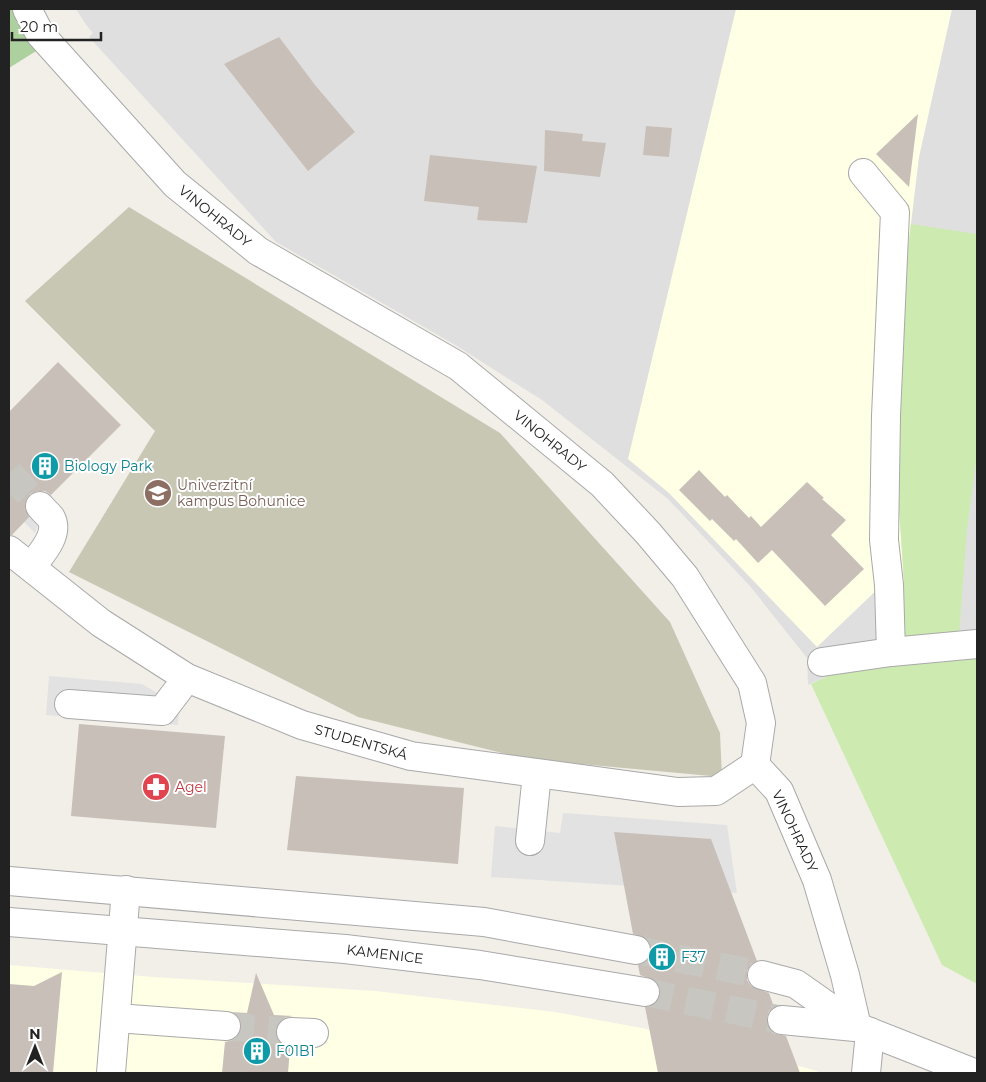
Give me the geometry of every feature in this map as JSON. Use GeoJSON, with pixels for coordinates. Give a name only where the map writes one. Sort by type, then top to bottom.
{"type":"FeatureCollection","features":[{"type":"Feature","properties":{"kind":"street","name":"VINOHRADY"},"geometry":{"type":"LineString","coordinates":[[27,9],[40,34],[175,184],[258,251],[458,366],[602,484],[648,533],[684,577],[752,683],[762,723],[755,765],[779,791],[817,880],[863,1029]]}},
{"type":"Feature","properties":{"kind":"street"},"geometry":{"type":"LineString","coordinates":[[863,173],[895,212],[886,416],[884,540],[889,585],[891,652]]}},
{"type":"Feature","properties":{"kind":"street"},"geometry":{"type":"LineString","coordinates":[[31,568],[51,538],[53,528],[51,518],[40,506]]}},
{"type":"Feature","properties":{"kind":"street","name":"STUDENTSKÁ"},"geometry":{"type":"LineString","coordinates":[[9,550],[101,623],[186,678],[302,725],[411,756],[678,792],[716,791],[755,765]]}},
{"type":"Feature","properties":{"kind":"street"},"geometry":{"type":"LineString","coordinates":[[822,662],[891,652],[977,644]]}},
{"type":"Feature","properties":{"kind":"street"},"geometry":{"type":"LineString","coordinates":[[69,704],[162,711],[186,678]]}},
{"type":"Feature","properties":{"kind":"street"},"geometry":{"type":"LineString","coordinates":[[530,841],[537,774]]}},
{"type":"Feature","properties":{"kind":"street"},"geometry":{"type":"LineString","coordinates":[[9,881],[484,922],[636,950]]}},
{"type":"Feature","properties":{"kind":"street"},"geometry":{"type":"LineString","coordinates":[[110,1073],[126,890]]}},
{"type":"Feature","properties":{"kind":"street","name":"KAMENICE"},"geometry":{"type":"LineString","coordinates":[[9,922],[345,949],[480,965],[645,992]]}},
{"type":"Feature","properties":{"kind":"street"},"geometry":{"type":"LineString","coordinates":[[762,975],[796,984],[863,1029],[974,1073]]}},
{"type":"Feature","properties":{"kind":"street"},"geometry":{"type":"LineString","coordinates":[[116,1018],[226,1026]]}},
{"type":"Feature","properties":{"kind":"street"},"geometry":{"type":"LineString","coordinates":[[782,1020],[863,1029]]}},
{"type":"Feature","properties":{"kind":"street"},"geometry":{"type":"LineString","coordinates":[[863,1029],[866,1073]]}},
{"type":"Feature","properties":{"kind":"shaded area"},"geometry":{"type":"Polygon","coordinates":[[[76,9],[977,9],[977,656],[836,672],[808,685],[807,658],[750,586],[668,499],[542,400],[457,346],[276,242],[89,37],[93,33],[76,9]]]}},
{"type":"Feature","properties":{"kind":"shaded area"},"geometry":{"type":"Polygon","coordinates":[[[736,9],[952,9],[919,157],[902,298],[895,447],[904,582],[883,584],[817,647],[669,493],[628,459],[736,9]]]}},
{"type":"Feature","properties":{"kind":"shaded area"},"geometry":{"type":"Polygon","coordinates":[[[129,207],[500,433],[670,622],[720,733],[722,777],[526,759],[358,717],[69,572],[155,431],[25,301],[129,207]]]}},
{"type":"Feature","properties":{"kind":"shaded area"},"geometry":{"type":"Polygon","coordinates":[[[9,479],[42,513],[35,533],[9,507],[9,479]]]}},
{"type":"Feature","properties":{"kind":"shaded area"},"geometry":{"type":"Polygon","coordinates":[[[49,676],[142,684],[179,706],[178,725],[46,715],[49,676]]]}},
{"type":"Feature","properties":{"kind":"shaded area"},"geometry":{"type":"Polygon","coordinates":[[[563,813],[727,825],[737,893],[491,877],[495,826],[560,833],[563,813]]]}},
{"type":"Feature","properties":{"kind":"shaded area"},"geometry":{"type":"Polygon","coordinates":[[[9,965],[153,977],[375,991],[555,1012],[719,1044],[819,1073],[9,1073],[9,965]]]}},
{"type":"Feature","properties":{"kind":"green space"},"geometry":{"type":"Polygon","coordinates":[[[9,9],[13,9],[41,48],[9,68],[9,9]]]}},
{"type":"Feature","properties":{"kind":"green space"},"geometry":{"type":"Polygon","coordinates":[[[911,224],[977,234],[977,453],[967,530],[959,636],[905,641],[904,582],[895,447],[902,298],[911,224]]]}},
{"type":"Feature","properties":{"kind":"green space"},"geometry":{"type":"Polygon","coordinates":[[[977,656],[977,984],[942,965],[811,684],[836,672],[977,656]]]}},
{"type":"Feature","properties":{"kind":"building"},"geometry":{"type":"Polygon","coordinates":[[[279,37],[315,85],[355,132],[308,171],[224,64],[279,37]]]}},
{"type":"Feature","properties":{"kind":"building"},"geometry":{"type":"Polygon","coordinates":[[[918,114],[909,187],[876,154],[918,114]]]}},
{"type":"Feature","properties":{"kind":"building"},"geometry":{"type":"Polygon","coordinates":[[[646,126],[672,128],[669,157],[643,155],[646,126]]]}},
{"type":"Feature","properties":{"kind":"building"},"geometry":{"type":"Polygon","coordinates":[[[545,130],[583,134],[582,141],[606,143],[600,177],[544,171],[545,130]]]}},
{"type":"Feature","properties":{"kind":"building"},"geometry":{"type":"Polygon","coordinates":[[[430,155],[537,166],[527,223],[477,220],[479,207],[424,201],[430,155]]]}},
{"type":"Feature","properties":{"kind":"building","name":"Biology Park"},"geometry":{"type":"Polygon","coordinates":[[[58,362],[121,425],[51,495],[45,491],[30,494],[26,500],[25,508],[29,517],[12,535],[9,535],[9,412],[58,362]]]}},
{"type":"Feature","properties":{"kind":"building"},"geometry":{"type":"Polygon","coordinates":[[[699,470],[725,497],[727,495],[749,518],[751,516],[761,527],[807,482],[824,498],[822,499],[846,520],[831,535],[864,569],[825,606],[772,550],[758,563],[736,539],[734,541],[712,519],[710,521],[679,490],[699,470]]]}},
{"type":"Feature","properties":{"kind":"building"},"geometry":{"type":"Polygon","coordinates":[[[79,724],[225,736],[216,828],[71,816],[79,724]]]}},
{"type":"Feature","properties":{"kind":"building"},"geometry":{"type":"Polygon","coordinates":[[[296,776],[464,788],[458,864],[287,850],[296,776]]]}},
{"type":"Feature","properties":{"kind":"building","name":"F37"},"geometry":{"type":"Polygon","coordinates":[[[614,832],[711,839],[757,961],[751,964],[747,971],[747,980],[751,986],[769,993],[774,1007],[769,1011],[767,1018],[768,1026],[773,1033],[786,1036],[800,1073],[658,1073],[645,1007],[651,1006],[657,1001],[660,987],[654,980],[640,975],[638,965],[648,960],[651,953],[651,945],[646,938],[633,934],[614,832]]]}},
{"type":"Feature","properties":{"kind":"building"},"geometry":{"type":"Polygon","coordinates":[[[62,972],[53,1073],[9,1073],[9,984],[34,986],[62,972]]]}},
{"type":"Feature","properties":{"kind":"building","name":"F01B1"},"geometry":{"type":"Polygon","coordinates":[[[256,973],[274,1015],[293,1016],[283,1018],[275,1031],[277,1040],[290,1048],[288,1073],[222,1073],[225,1042],[233,1040],[239,1034],[241,1028],[240,1019],[235,1013],[231,1012],[247,1013],[256,973]]]}},
{"type":"Feature","properties":{"kind":"tunnel"},"geometry":{"type":"LineString","coordinates":[[9,473],[40,506]]}},
{"type":"Feature","properties":{"kind":"tunnel"},"geometry":{"type":"LineString","coordinates":[[636,950],[762,975]]}},
{"type":"Feature","properties":{"kind":"tunnel"},"geometry":{"type":"LineString","coordinates":[[645,992],[782,1020]]}},
{"type":"Feature","properties":{"kind":"tunnel"},"geometry":{"type":"LineString","coordinates":[[226,1026],[291,1032]]}},
{"type":"Feature","properties":{"kind":"place","name":"Biology Park"},"geometry":{"type":"Point","coordinates":[45,466]}},
{"type":"Feature","properties":{"kind":"place","name":"Univerzitní kampus Bohunice"},"geometry":{"type":"Point","coordinates":[158,493]}},
{"type":"Feature","properties":{"kind":"place","name":"Agel"},"geometry":{"type":"Point","coordinates":[156,787]}},
{"type":"Feature","properties":{"kind":"place","name":"F37"},"geometry":{"type":"Point","coordinates":[662,957]}},
{"type":"Feature","properties":{"kind":"place","name":"F01B1"},"geometry":{"type":"Point","coordinates":[257,1051]}}]}
